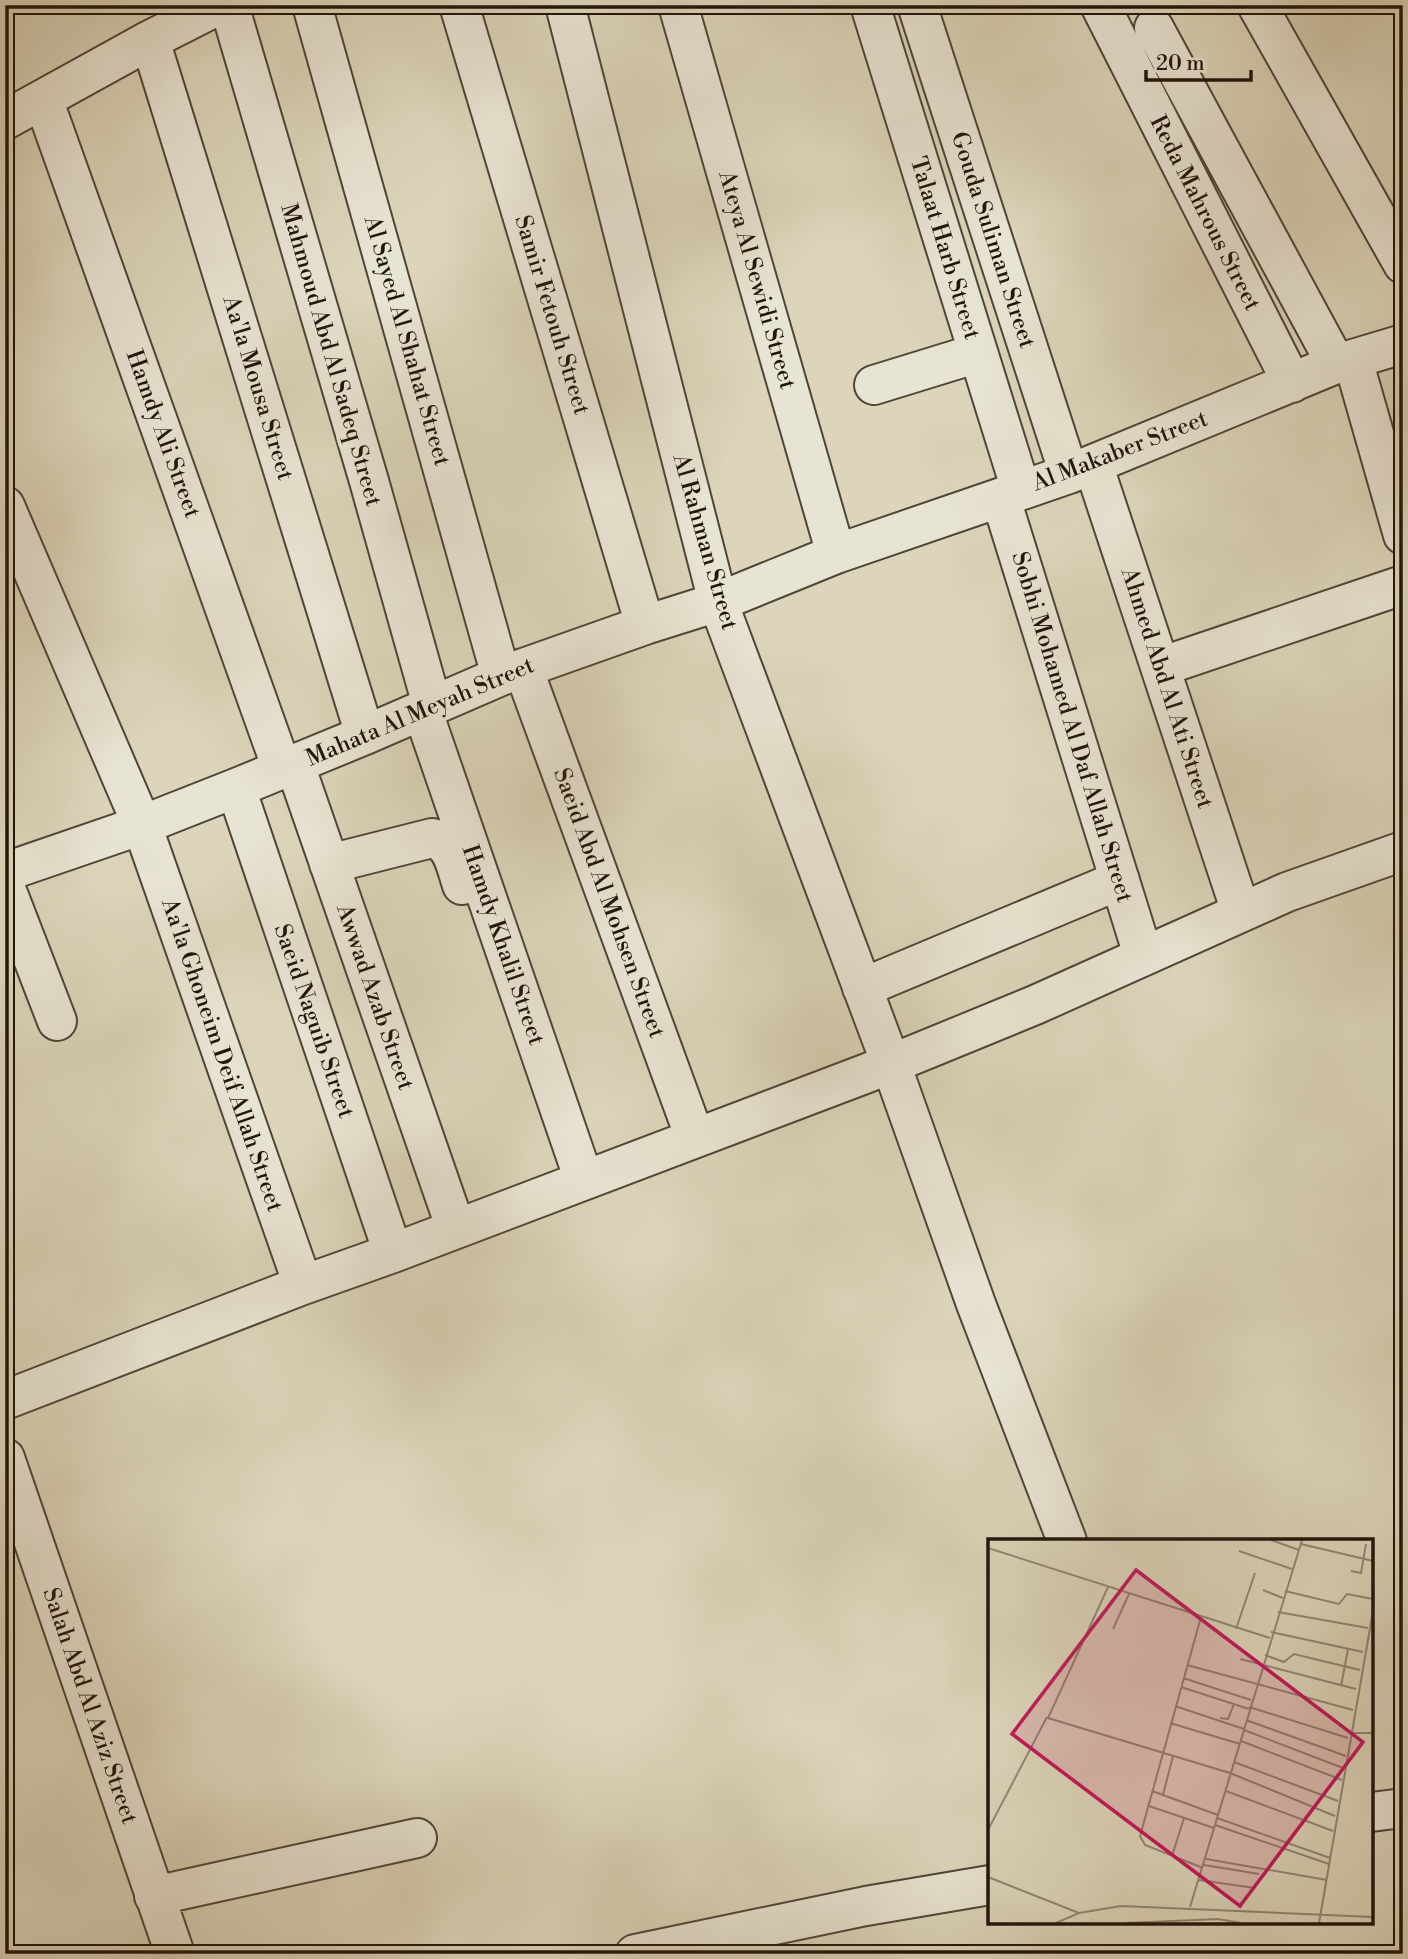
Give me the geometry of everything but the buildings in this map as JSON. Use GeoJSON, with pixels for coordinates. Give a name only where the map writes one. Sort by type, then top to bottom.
{"type":"FeatureCollection","features":[{"type":"Feature","properties":{"kind":"street"},"geometry":{"type":"LineString","coordinates":[[17,109],[219,5]]}},
{"type":"Feature","properties":{"kind":"street","name":"Mahmoud Abd Al Sadeq Street"},"geometry":{"type":"LineString","coordinates":[[229,5],[365,468],[427,707]]}},
{"type":"Feature","properties":{"kind":"street","name":"Al Sayed Al Shahat Street"},"geometry":{"type":"LineString","coordinates":[[312,5],[512,672]]}},
{"type":"Feature","properties":{"kind":"street","name":"Samir Fetouh Street"},"geometry":{"type":"LineString","coordinates":[[459,5],[645,625]]}},
{"type":"Feature","properties":{"kind":"street","name":"Al Rahman Street"},"geometry":{"type":"LineString","coordinates":[[565,5],[718,602],[891,1064],[976,1304],[1066,1539]]}},
{"type":"Feature","properties":{"kind":"street","name":"Ateya Al Sewidi Street"},"geometry":{"type":"LineString","coordinates":[[678,5],[836,554]]}},
{"type":"Feature","properties":{"kind":"street","name":"Talaat Harb Street"},"geometry":{"type":"LineString","coordinates":[[870,5],[978,353],[1011,494]]}},
{"type":"Feature","properties":{"kind":"street","name":"Gouda Suliman Street"},"geometry":{"type":"LineString","coordinates":[[916,5],[1081,469]]}},
{"type":"Feature","properties":{"kind":"street","name":"Reda Mahrous Street"},"geometry":{"type":"LineString","coordinates":[[1100,5],[1292,383]]}},
{"type":"Feature","properties":{"kind":"street"},"geometry":{"type":"LineString","coordinates":[[1257,5],[1403,264]]}},
{"type":"Feature","properties":{"kind":"street"},"geometry":{"type":"LineString","coordinates":[[1154,28],[1345,362],[1403,535]]}},
{"type":"Feature","properties":{"kind":"street","name":"Aa'la Mousa Street"},"geometry":{"type":"LineString","coordinates":[[149,40],[365,736]]}},
{"type":"Feature","properties":{"kind":"street","name":"Hamdy Ali Street"},"geometry":{"type":"LineString","coordinates":[[17,109],[289,767]]}},
{"type":"Feature","properties":{"kind":"street","name":"Al Makaber Street"},"geometry":{"type":"LineString","coordinates":[[836,554],[1081,469],[1345,362],[1403,344]]}},
{"type":"Feature","properties":{"kind":"street"},"geometry":{"type":"LineString","coordinates":[[874,385],[978,353]]}},
{"type":"Feature","properties":{"kind":"street","name":"Ahmed Abd Al Ati Street"},"geometry":{"type":"LineString","coordinates":[[1081,469],[1160,667],[1241,912]]}},
{"type":"Feature","properties":{"kind":"street","name":"Sobhi Mohamed Al Daf Allah Street"},"geometry":{"type":"LineString","coordinates":[[1011,494],[1143,955]]}},
{"type":"Feature","properties":{"kind":"street","name":"Aa'la Ghoneim Deif Allah Street"},"geometry":{"type":"LineString","coordinates":[[5,506],[142,825],[303,1285]]}},
{"type":"Feature","properties":{"kind":"street","name":"Mahata Al Meyah Street"},"geometry":{"type":"LineString","coordinates":[[5,872],[142,825],[236,788],[512,672],[718,602],[836,554]]}},
{"type":"Feature","properties":{"kind":"street"},"geometry":{"type":"LineString","coordinates":[[1160,667],[1403,585]]}},
{"type":"Feature","properties":{"kind":"street","name":"Saeid Abd Al Mohsen Street"},"geometry":{"type":"LineString","coordinates":[[512,672],[695,1138]]}},
{"type":"Feature","properties":{"kind":"street","name":"Hamdy Khalil Street"},"geometry":{"type":"LineString","coordinates":[[427,707],[584,1180]]}},
{"type":"Feature","properties":{"kind":"street","name":"Awwad Azab Street"},"geometry":{"type":"LineString","coordinates":[[289,767],[329,864],[456,1229]]}},
{"type":"Feature","properties":{"kind":"street","name":"Saeid Naguib Street"},"geometry":{"type":"LineString","coordinates":[[236,788],[393,1253]]}},
{"type":"Feature","properties":{"kind":"street"},"geometry":{"type":"LineString","coordinates":[[329,864],[432,838],[444,842],[454,860],[491,980]]}},
{"type":"Feature","properties":{"kind":"street"},"geometry":{"type":"LineString","coordinates":[[5,1401],[303,1285],[891,1064],[1035,1005],[1287,892],[1403,851]]}},
{"type":"Feature","properties":{"kind":"street"},"geometry":{"type":"LineString","coordinates":[[862,988],[1120,880]]}},
{"type":"Feature","properties":{"kind":"street"},"geometry":{"type":"LineString","coordinates":[[5,886],[57,1021]]}},
{"type":"Feature","properties":{"kind":"street","name":"Salah Abd Al Aziz Street"},"geometry":{"type":"LineString","coordinates":[[5,1458],[174,1954]]}},
{"type":"Feature","properties":{"kind":"street"},"geometry":{"type":"LineString","coordinates":[[1373,1812],[1403,1808]]}},
{"type":"Feature","properties":{"kind":"street"},"geometry":{"type":"LineString","coordinates":[[154,1896],[417,1838]]}},
{"type":"Feature","properties":{"kind":"street"},"geometry":{"type":"LineString","coordinates":[[635,1954],[852,1909],[988,1885]]}}]}
